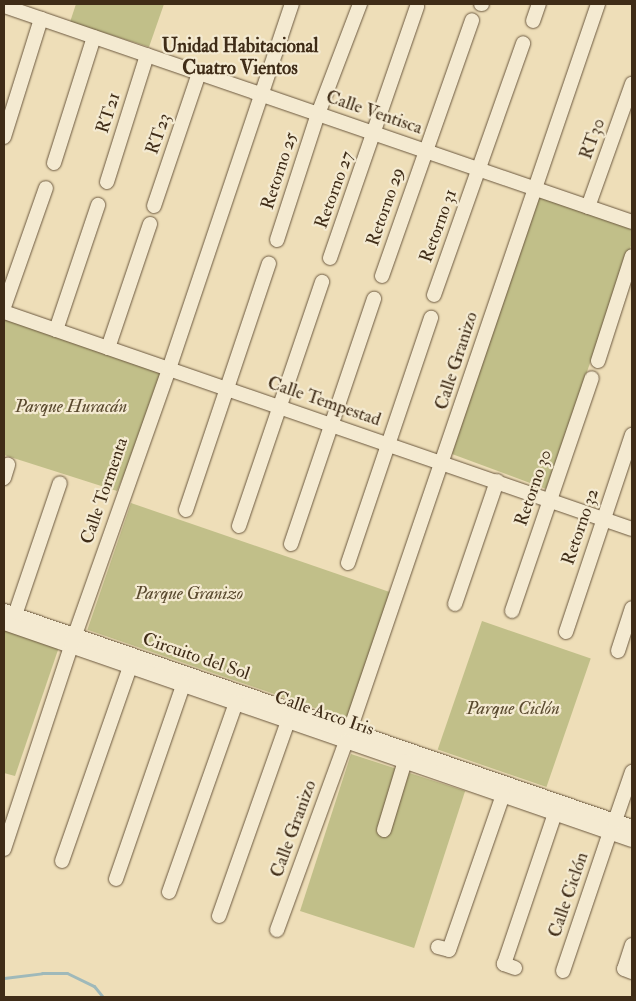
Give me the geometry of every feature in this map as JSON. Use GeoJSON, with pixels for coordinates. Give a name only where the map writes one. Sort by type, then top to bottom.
{"type":"FeatureCollection","features":[{"type":"Feature","properties":{"kind":"street","name":"Calle Tormenta"},"geometry":{"type":"LineString","coordinates":[[4,850],[72,641],[168,369],[292,4]]}},
{"type":"Feature","properties":{"kind":"street","name":"Retorno 25"},"geometry":{"type":"LineString","coordinates":[[277,240],[318,114],[360,4]]}},
{"type":"Feature","properties":{"kind":"street"},"geometry":{"type":"LineString","coordinates":[[533,21],[539,4]]}},
{"type":"Feature","properties":{"kind":"street","name":"Calle Granizo"},"geometry":{"type":"LineString","coordinates":[[277,930],[348,736],[598,4]]}},
{"type":"Feature","properties":{"kind":"street","name":"Calle Ventisca"},"geometry":{"type":"LineString","coordinates":[[4,6],[632,222]]}},
{"type":"Feature","properties":{"kind":"street","name":"Retorno 27"},"geometry":{"type":"LineString","coordinates":[[330,258],[375,133],[417,7]]}},
{"type":"Feature","properties":{"kind":"street"},"geometry":{"type":"LineString","coordinates":[[4,137],[41,19]]}},
{"type":"Feature","properties":{"kind":"street","name":"Retorno 29"},"geometry":{"type":"LineString","coordinates":[[382,276],[472,20]]}},
{"type":"Feature","properties":{"kind":"street"},"geometry":{"type":"LineString","coordinates":[[54,163],[94,37]]}},
{"type":"Feature","properties":{"kind":"street","name":"Retorno 31"},"geometry":{"type":"LineString","coordinates":[[434,295],[523,43]]}},
{"type":"Feature","properties":{"kind":"street","name":"RT21"},"geometry":{"type":"LineString","coordinates":[[106,182],[148,55]]}},
{"type":"Feature","properties":{"kind":"street","name":"RT23"},"geometry":{"type":"LineString","coordinates":[[154,206],[199,73]]}},
{"type":"Feature","properties":{"kind":"street","name":"RT30"},"geometry":{"type":"LineString","coordinates":[[588,207],[632,84]]}},
{"type":"Feature","properties":{"kind":"street"},"geometry":{"type":"LineString","coordinates":[[4,307],[46,188]]}},
{"type":"Feature","properties":{"kind":"street"},"geometry":{"type":"LineString","coordinates":[[56,330],[98,205]]}},
{"type":"Feature","properties":{"kind":"street"},"geometry":{"type":"LineString","coordinates":[[108,348],[150,224]]}},
{"type":"Feature","properties":{"kind":"street"},"geometry":{"type":"LineString","coordinates":[[598,361],[632,256]]}},
{"type":"Feature","properties":{"kind":"street"},"geometry":{"type":"LineString","coordinates":[[186,510],[269,264]]}},
{"type":"Feature","properties":{"kind":"street"},"geometry":{"type":"LineString","coordinates":[[239,526],[322,282]]}},
{"type":"Feature","properties":{"kind":"street"},"geometry":{"type":"LineString","coordinates":[[292,544],[374,299]]}},
{"type":"Feature","properties":{"kind":"street","name":"Calle Tempestad"},"geometry":{"type":"LineString","coordinates":[[4,312],[632,529]]}},
{"type":"Feature","properties":{"kind":"street"},"geometry":{"type":"LineString","coordinates":[[348,564],[431,318]]}},
{"type":"Feature","properties":{"kind":"street","name":"Retorno 30"},"geometry":{"type":"LineString","coordinates":[[512,611],[592,378]]}},
{"type":"Feature","properties":{"kind":"street","name":"Retorno 32"},"geometry":{"type":"LineString","coordinates":[[566,632],[632,435]]}},
{"type":"Feature","properties":{"kind":"street"},"geometry":{"type":"LineString","coordinates":[[455,604],[497,481]]}},
{"type":"Feature","properties":{"kind":"street"},"geometry":{"type":"LineString","coordinates":[[10,613],[60,483]]}},
{"type":"Feature","properties":{"kind":"street"},"geometry":{"type":"LineString","coordinates":[[618,651],[632,608]]}},
{"type":"Feature","properties":{"kind":"street","name":"Circuito del Sol"},"geometry":{"type":"LineString","coordinates":[[10,613],[72,641],[441,768],[613,827],[632,827]]}},
{"type":"Feature","properties":{"kind":"street","name":"Calle Arco Iris"},"geometry":{"type":"LineString","coordinates":[[4,623],[72,641],[130,667],[288,721],[348,736],[405,761],[441,768],[503,795],[555,813],[613,827],[632,840]]}},
{"type":"Feature","properties":{"kind":"street"},"geometry":{"type":"LineString","coordinates":[[62,861],[130,667]]}},
{"type":"Feature","properties":{"kind":"street"},"geometry":{"type":"LineString","coordinates":[[116,879],[183,685]]}},
{"type":"Feature","properties":{"kind":"street"},"geometry":{"type":"LineString","coordinates":[[169,892],[236,704]]}},
{"type":"Feature","properties":{"kind":"street"},"geometry":{"type":"LineString","coordinates":[[219,916],[288,721]]}},
{"type":"Feature","properties":{"kind":"street"},"geometry":{"type":"LineString","coordinates":[[384,830],[405,761]]}},
{"type":"Feature","properties":{"kind":"street","name":"Calle Ciclón"},"geometry":{"type":"LineString","coordinates":[[562,971],[632,772]]}},
{"type":"Feature","properties":{"kind":"street"},"geometry":{"type":"LineString","coordinates":[[438,947],[449,950],[503,795]]}},
{"type":"Feature","properties":{"kind":"street"},"geometry":{"type":"LineString","coordinates":[[515,968],[504,964],[555,813]]}},
{"type":"Feature","properties":{"kind":"street"},"geometry":{"type":"LineString","coordinates":[[632,945],[624,969],[632,972]]}},
{"type":"Feature","properties":{"kind":"green space"},"geometry":{"type":"Polygon","coordinates":[[[76,4],[164,4],[149,47],[70,22],[76,4]]]}},
{"type":"Feature","properties":{"kind":"green space"},"geometry":{"type":"Polygon","coordinates":[[[537,194],[632,226],[632,243],[546,489],[452,454],[537,194]]]}},
{"type":"Feature","properties":{"kind":"green space","name":"Parque Huracán"},"geometry":{"type":"Polygon","coordinates":[[[4,312],[169,369],[117,491],[4,455],[4,312]]]}},
{"type":"Feature","properties":{"kind":"green space","name":"Parque Granizo"},"geometry":{"type":"Polygon","coordinates":[[[131,503],[391,593],[347,719],[87,630],[131,503]]]}},
{"type":"Feature","properties":{"kind":"green space","name":"Parque Ciclón"},"geometry":{"type":"Polygon","coordinates":[[[482,621],[591,658],[546,787],[438,750],[482,621]]]}},
{"type":"Feature","properties":{"kind":"green space"},"geometry":{"type":"Polygon","coordinates":[[[4,628],[59,647],[15,776],[4,773],[4,628]]]}},
{"type":"Feature","properties":{"kind":"green space"},"geometry":{"type":"Polygon","coordinates":[[[351,754],[465,791],[414,948],[300,911],[351,754]]]}},
{"type":"Feature","properties":{"kind":"waterway"},"geometry":{"type":"LineString","coordinates":[[4,978],[42,973],[67,973],[94,986],[103,997]]}},
{"type":"Feature","properties":{"kind":"district","name":"Unidad Habitacional Cuatro Vientos"},"geometry":{"type":"Point","coordinates":[240,58]}}]}
